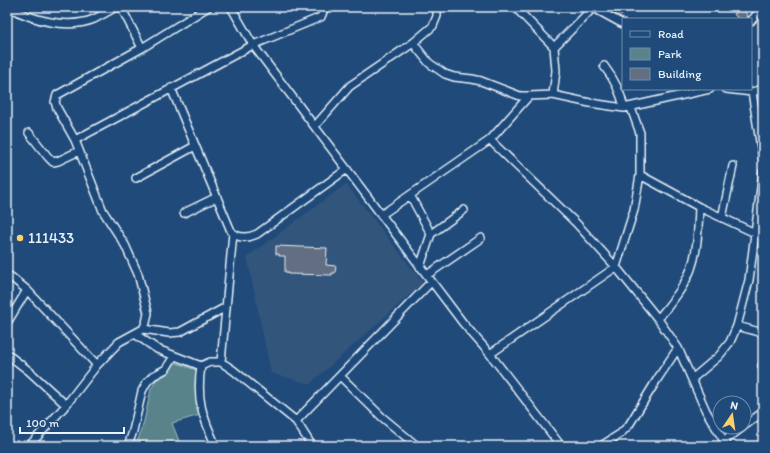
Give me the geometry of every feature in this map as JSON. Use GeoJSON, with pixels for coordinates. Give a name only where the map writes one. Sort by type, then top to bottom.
{"type":"FeatureCollection","features":[{"type":"Feature","properties":{"kind":"street"},"geometry":{"type":"LineString","coordinates":[[8,7],[25,16],[47,22],[66,24],[93,19],[116,7]]}},
{"type":"Feature","properties":{"kind":"street"},"geometry":{"type":"LineString","coordinates":[[121,7],[142,48]]}},
{"type":"Feature","properties":{"kind":"street"},"geometry":{"type":"LineString","coordinates":[[29,446],[66,405],[97,365],[119,342],[143,329],[148,313],[138,274],[125,244],[103,212],[75,140],[57,108],[55,102],[57,95],[142,48],[208,7]]}},
{"type":"Feature","properties":{"kind":"street"},"geometry":{"type":"LineString","coordinates":[[230,7],[253,45],[431,282],[463,323],[490,354],[561,446]]}},
{"type":"Feature","properties":{"kind":"street"},"geometry":{"type":"LineString","coordinates":[[75,140],[253,45],[321,17],[323,12],[321,7]]}},
{"type":"Feature","properties":{"kind":"street"},"geometry":{"type":"LineString","coordinates":[[315,126],[350,86],[413,43],[433,26],[437,16],[437,7]]}},
{"type":"Feature","properties":{"kind":"street"},"geometry":{"type":"LineString","coordinates":[[515,7],[554,47],[556,71],[553,94]]}},
{"type":"Feature","properties":{"kind":"street"},"geometry":{"type":"LineString","coordinates":[[554,47],[592,7],[622,23]]}},
{"type":"Feature","properties":{"kind":"street"},"geometry":{"type":"LineString","coordinates":[[752,20],[763,7]]}},
{"type":"Feature","properties":{"kind":"street"},"geometry":{"type":"LineString","coordinates":[[413,43],[429,63],[445,74],[454,77],[472,79],[510,93],[529,96],[553,94],[590,103],[628,108],[706,90]]}},
{"type":"Feature","properties":{"kind":"street"},"geometry":{"type":"LineString","coordinates":[[490,354],[616,267],[634,210],[640,175],[640,133],[614,80],[604,66]]}},
{"type":"Feature","properties":{"kind":"street"},"geometry":{"type":"LineString","coordinates":[[171,88],[233,233],[221,362]]}},
{"type":"Feature","properties":{"kind":"street"},"geometry":{"type":"LineString","coordinates":[[735,90],[752,92],[763,89]]}},
{"type":"Feature","properties":{"kind":"street"},"geometry":{"type":"LineString","coordinates":[[752,92],[763,160]]}},
{"type":"Feature","properties":{"kind":"street"},"geometry":{"type":"LineString","coordinates":[[381,215],[490,140],[529,96]]}},
{"type":"Feature","properties":{"kind":"street"},"geometry":{"type":"LineString","coordinates":[[29,133],[48,157],[54,162],[79,151]]}},
{"type":"Feature","properties":{"kind":"street"},"geometry":{"type":"LineString","coordinates":[[490,140],[576,223],[616,267],[658,319],[678,348],[706,411],[726,444],[734,435]]}},
{"type":"Feature","properties":{"kind":"street"},"geometry":{"type":"LineString","coordinates":[[136,178],[195,146]]}},
{"type":"Feature","properties":{"kind":"street"},"geometry":{"type":"LineString","coordinates":[[722,218],[732,166]]}},
{"type":"Feature","properties":{"kind":"street"},"geometry":{"type":"LineString","coordinates":[[233,233],[246,238],[257,234],[347,169]]}},
{"type":"Feature","properties":{"kind":"street"},"geometry":{"type":"LineString","coordinates":[[692,379],[719,356],[730,342],[737,326],[749,280],[763,172]]}},
{"type":"Feature","properties":{"kind":"street"},"geometry":{"type":"LineString","coordinates":[[640,175],[699,207],[755,233]]}},
{"type":"Feature","properties":{"kind":"street"},"geometry":{"type":"LineString","coordinates":[[410,195],[431,234]]}},
{"type":"Feature","properties":{"kind":"street"},"geometry":{"type":"LineString","coordinates":[[184,213],[217,197]]}},
{"type":"Feature","properties":{"kind":"street"},"geometry":{"type":"LineString","coordinates":[[658,319],[679,292],[691,269],[696,243],[699,207]]}},
{"type":"Feature","properties":{"kind":"street"},"geometry":{"type":"LineString","coordinates":[[420,267],[431,234],[464,210]]}},
{"type":"Feature","properties":{"kind":"street"},"geometry":{"type":"LineString","coordinates":[[427,276],[481,238]]}},
{"type":"Feature","properties":{"kind":"street"},"geometry":{"type":"LineString","coordinates":[[7,275],[27,290],[97,365]]}},
{"type":"Feature","properties":{"kind":"street"},"geometry":{"type":"LineString","coordinates":[[296,421],[431,282]]}},
{"type":"Feature","properties":{"kind":"street"},"geometry":{"type":"LineString","coordinates":[[7,323],[27,290]]}},
{"type":"Feature","properties":{"kind":"street"},"geometry":{"type":"LineString","coordinates":[[143,329],[170,333],[180,332],[226,307]]}},
{"type":"Feature","properties":{"kind":"street"},"geometry":{"type":"LineString","coordinates":[[737,326],[763,333]]}},
{"type":"Feature","properties":{"kind":"street"},"geometry":{"type":"LineString","coordinates":[[135,334],[157,349],[201,366],[210,362],[221,362],[296,421],[312,446]]}},
{"type":"Feature","properties":{"kind":"street"},"geometry":{"type":"LineString","coordinates":[[601,446],[620,434],[629,425],[678,348]]}},
{"type":"Feature","properties":{"kind":"street"},"geometry":{"type":"LineString","coordinates":[[7,354],[29,371],[66,405]]}},
{"type":"Feature","properties":{"kind":"street"},"geometry":{"type":"LineString","coordinates":[[128,446],[142,391],[147,382],[153,376],[166,369],[174,356]]}},
{"type":"Feature","properties":{"kind":"street"},"geometry":{"type":"LineString","coordinates":[[201,366],[199,381],[200,402],[206,424],[216,446]]}},
{"type":"Feature","properties":{"kind":"street"},"geometry":{"type":"LineString","coordinates":[[340,376],[382,417],[417,446]]}},
{"type":"Feature","properties":{"kind":"street"},"geometry":{"type":"LineString","coordinates":[[752,420],[763,412]]}},
{"type":"Feature","properties":{"kind":"shaded area"},"geometry":{"type":"Polygon","coordinates":[[[346,184],[423,283],[310,384],[271,373],[247,257],[346,184]]]}},
{"type":"Feature","properties":{"kind":"green space"},"geometry":{"type":"Polygon","coordinates":[[[174,362],[199,371],[200,415],[172,423],[181,446],[136,446],[144,421],[151,389],[157,379],[168,372],[174,362]]]}},
{"type":"Feature","properties":{"kind":"building"},"geometry":{"type":"Polygon","coordinates":[[[618,7],[629,7],[620,17],[612,12],[618,7]]]}},
{"type":"Feature","properties":{"kind":"building"},"geometry":{"type":"Polygon","coordinates":[[[742,8],[748,16],[747,18],[737,18],[734,14],[742,8]]]}},
{"type":"Feature","properties":{"kind":"building"},"geometry":{"type":"Polygon","coordinates":[[[276,246],[327,248],[326,265],[336,266],[335,273],[332,273],[332,275],[288,274],[288,272],[285,272],[285,256],[279,256],[279,254],[276,254],[276,246]]]}},
{"type":"Feature","properties":{"kind":"place","name":"111433"},"geometry":{"type":"Point","coordinates":[20,238]}}]}
